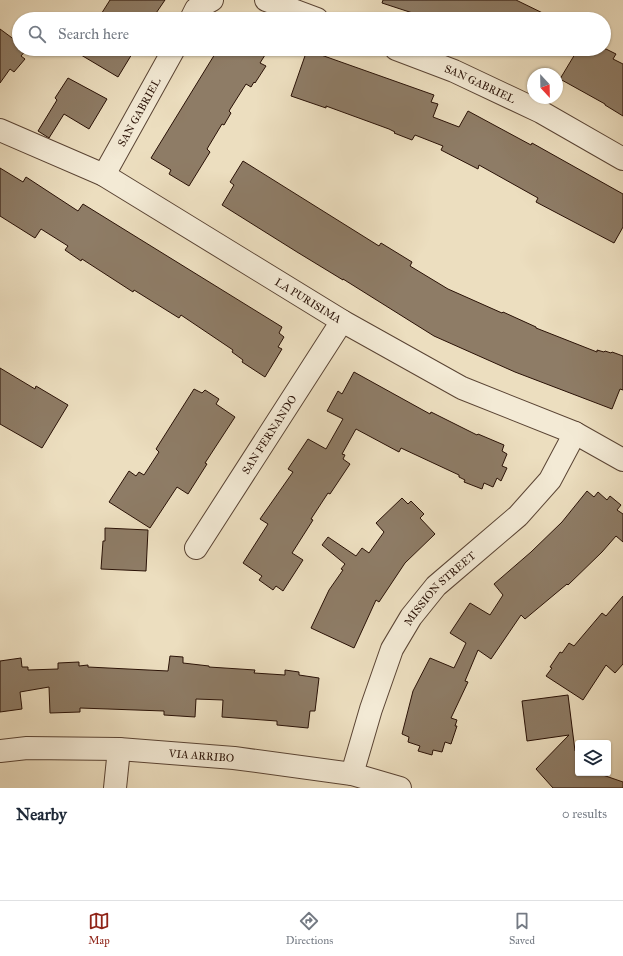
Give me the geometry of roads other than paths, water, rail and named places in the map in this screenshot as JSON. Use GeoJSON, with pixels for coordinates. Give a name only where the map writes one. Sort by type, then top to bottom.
{"type":"FeatureCollection","features":[{"type":"Feature","properties":{"kind":"street"},"geometry":{"type":"LineString","coordinates":[[194,12],[196,9],[212,0]]}},
{"type":"Feature","properties":{"kind":"street"},"geometry":{"type":"LineString","coordinates":[[266,0],[298,12]]}},
{"type":"Feature","properties":{"kind":"street","name":"SAN GABRIEL"},"geometry":{"type":"LineString","coordinates":[[104,176],[170,56]]}},
{"type":"Feature","properties":{"kind":"street","name":"SAN GABRIEL"},"geometry":{"type":"LineString","coordinates":[[414,56],[454,71],[541,112],[623,160]]}},
{"type":"Feature","properties":{"kind":"street","name":"LA PURISIMA"},"geometry":{"type":"LineString","coordinates":[[0,130],[104,176],[342,321],[462,388],[575,433],[623,460]]}},
{"type":"Feature","properties":{"kind":"street","name":"SAN FERNANDO"},"geometry":{"type":"LineString","coordinates":[[196,548],[342,321]]}},
{"type":"Feature","properties":{"kind":"street","name":"MISSION STREET"},"geometry":{"type":"LineString","coordinates":[[352,774],[371,709],[392,649],[411,617],[436,586],[518,516],[550,480],[575,433]]}},
{"type":"Feature","properties":{"kind":"street","name":"VIA ARRIBO"},"geometry":{"type":"LineString","coordinates":[[0,751],[27,748],[119,749],[234,758],[352,774],[400,788]]}},
{"type":"Feature","properties":{"kind":"street"},"geometry":{"type":"LineString","coordinates":[[115,788],[119,749]]}}]}
